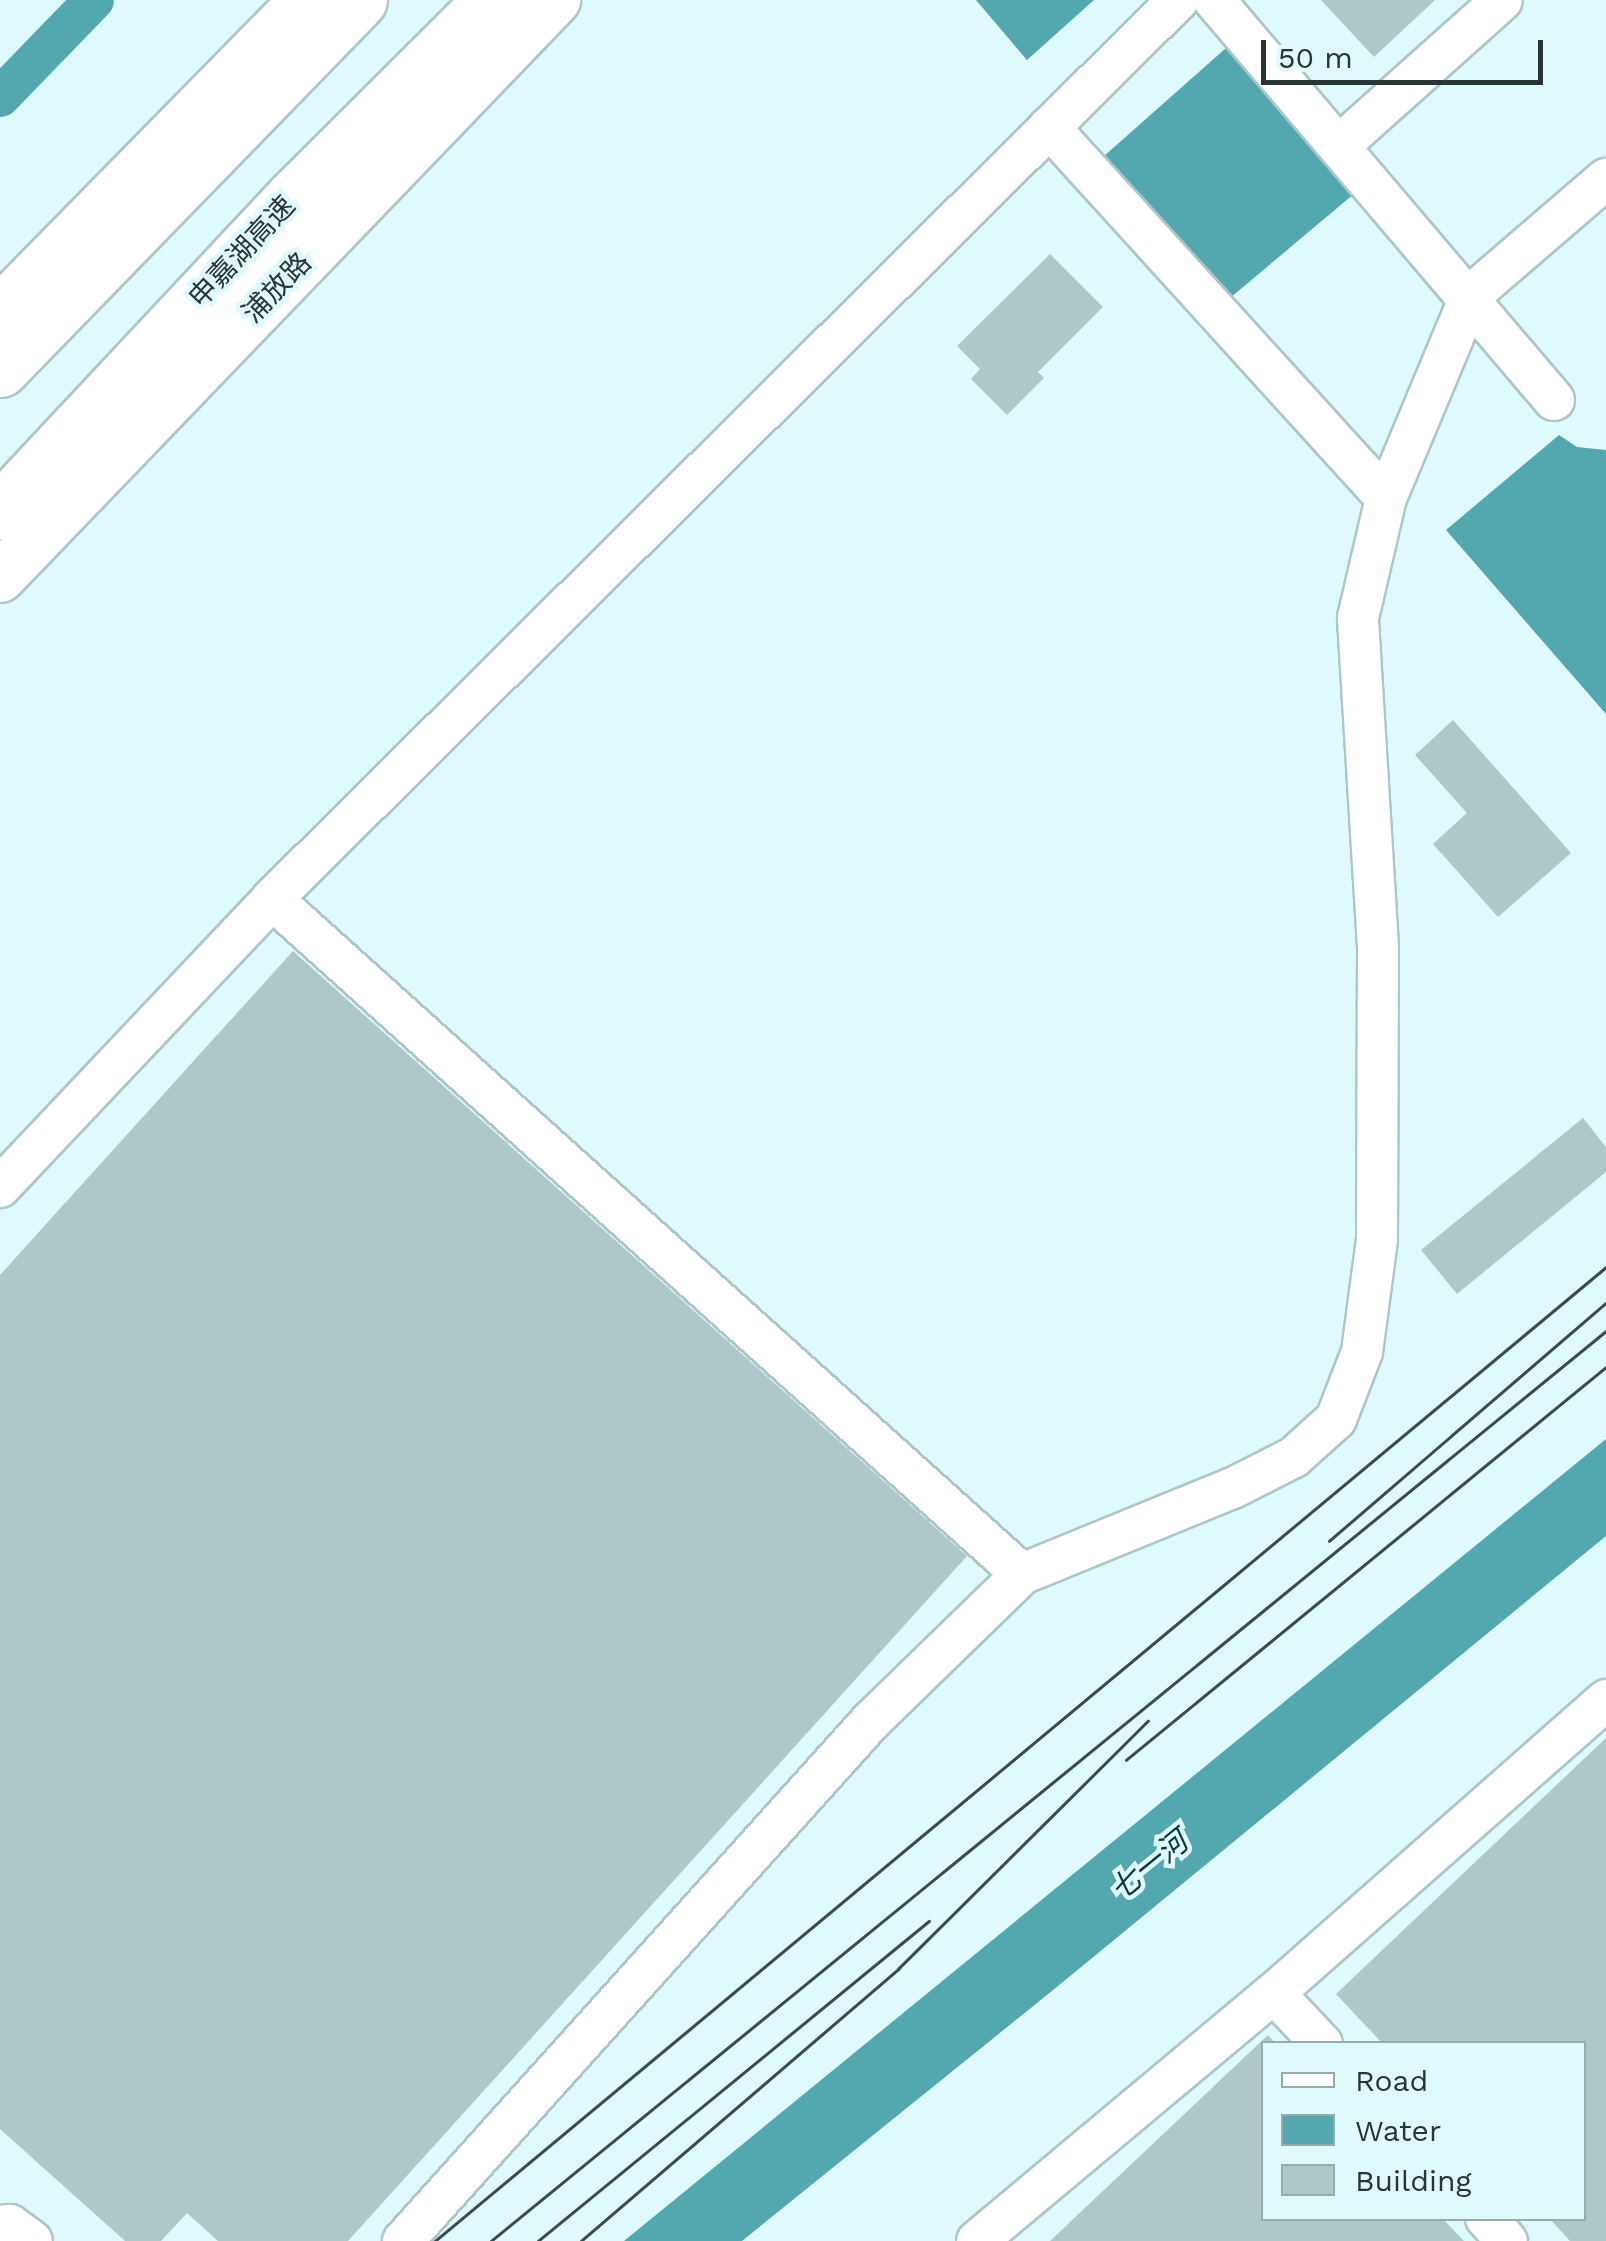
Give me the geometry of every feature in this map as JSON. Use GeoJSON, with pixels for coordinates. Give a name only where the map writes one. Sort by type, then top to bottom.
{"type":"FeatureCollection","features":[{"type":"Feature","properties":{"kind":"highway"},"geometry":{"type":"LineString","coordinates":[[0,369],[359,0]]}},
{"type":"Feature","properties":{"kind":"highway","name":"申嘉湖高速"},"geometry":{"type":"LineString","coordinates":[[0,511],[293,198],[492,0]]}},
{"type":"Feature","properties":{"kind":"main road"},"geometry":{"type":"LineString","coordinates":[[0,311],[306,0]]}},
{"type":"Feature","properties":{"kind":"main road","name":"浦放路"},"geometry":{"type":"LineString","coordinates":[[0,577],[555,0]]}},
{"type":"Feature","properties":{"kind":"lane"},"geometry":{"type":"LineString","coordinates":[[0,1188],[272,899],[1178,0]]}},
{"type":"Feature","properties":{"kind":"lane"},"geometry":{"type":"LineString","coordinates":[[1214,0],[1471,295],[1554,400]]}},
{"type":"Feature","properties":{"kind":"lane"},"geometry":{"type":"LineString","coordinates":[[1340,145],[1502,0]]}},
{"type":"Feature","properties":{"kind":"lane"},"geometry":{"type":"LineString","coordinates":[[1050,127],[1386,498]]}},
{"type":"Feature","properties":{"kind":"lane"},"geometry":{"type":"LineString","coordinates":[[404,2241],[870,1722],[1022,1574],[1294,1456],[1336,1419],[1362,1352],[1377,1238],[1378,947],[1358,618],[1386,498],[1471,295],[1606,179]]}},
{"type":"Feature","properties":{"kind":"lane"},"geometry":{"type":"LineString","coordinates":[[272,899],[1022,1574]]}},
{"type":"Feature","properties":{"kind":"lane"},"geometry":{"type":"LineString","coordinates":[[977,2241],[1274,1993],[1606,1700]]}},
{"type":"Feature","properties":{"kind":"lane"},"geometry":{"type":"LineString","coordinates":[[1274,1993],[1319,2041]]}},
{"type":"Feature","properties":{"kind":"lane"},"geometry":{"type":"LineString","coordinates":[[1489,2221],[1507,2241]]}},
{"type":"Feature","properties":{"kind":"lane"},"geometry":{"type":"LineString","coordinates":[[0,2226],[32,2241]]}},
{"type":"Feature","properties":{"kind":"water"},"geometry":{"type":"Polygon","coordinates":[[[976,0],[1094,0],[1027,60],[976,0]]]}},
{"type":"Feature","properties":{"kind":"water"},"geometry":{"type":"Polygon","coordinates":[[[1226,48],[1355,193],[1224,303],[1103,157],[1226,48]]]}},
{"type":"Feature","properties":{"kind":"water"},"geometry":{"type":"Polygon","coordinates":[[[1559,435],[1577,447],[1606,450],[1606,714],[1446,530],[1559,435]]]}},
{"type":"Feature","properties":{"kind":"water","name":"七一河"},"geometry":{"type":"Polygon","coordinates":[[[1606,1439],[1606,1536],[1058,1986],[742,2241],[624,2241],[1606,1439]]]}},
{"type":"Feature","properties":{"kind":"building"},"geometry":{"type":"Polygon","coordinates":[[[1321,0],[1435,0],[1374,57],[1321,0]]]}},
{"type":"Feature","properties":{"kind":"building"},"geometry":{"type":"Polygon","coordinates":[[[1050,254],[1103,307],[1038,372],[1044,378],[1007,415],[971,379],[980,369],[957,346],[1050,254]]]}},
{"type":"Feature","properties":{"kind":"building"},"geometry":{"type":"Polygon","coordinates":[[[1453,720],[1571,853],[1498,917],[1433,844],[1467,813],[1415,755],[1453,720]]]}},
{"type":"Feature","properties":{"kind":"building"},"geometry":{"type":"Polygon","coordinates":[[[293,951],[967,1556],[348,2241],[218,2241],[187,2213],[161,2241],[125,2241],[0,2129],[0,1275],[293,951]]]}},
{"type":"Feature","properties":{"kind":"building"},"geometry":{"type":"Polygon","coordinates":[[[1583,1118],[1606,1147],[1606,1172],[1457,1294],[1421,1250],[1583,1118]]]}},
{"type":"Feature","properties":{"kind":"building"},"geometry":{"type":"Polygon","coordinates":[[[1606,1738],[1606,2241],[1570,2241],[1552,2221],[1586,2221],[1586,2041],[1380,2041],[1336,1994],[1606,1738]]]}},
{"type":"Feature","properties":{"kind":"building"},"geometry":{"type":"Polygon","coordinates":[[[1261,2042],[1261,2221],[1445,2221],[1464,2241],[1050,2241],[1261,2042]]]}},
{"type":"Feature","properties":{"kind":"waterway"},"geometry":{"type":"LineString","coordinates":[[0,97],[94,0]]}},
{"type":"Feature","properties":{"kind":"tram line"},"geometry":{"type":"LineString","coordinates":[[435,2241],[1606,1267]]}},
{"type":"Feature","properties":{"kind":"tram line"},"geometry":{"type":"LineString","coordinates":[[1329,1541],[1606,1303]]}},
{"type":"Feature","properties":{"kind":"tram line"},"geometry":{"type":"LineString","coordinates":[[491,2241],[1606,1331]]}},
{"type":"Feature","properties":{"kind":"tram line"},"geometry":{"type":"LineString","coordinates":[[1126,1760],[1606,1367]]}},
{"type":"Feature","properties":{"kind":"tram line"},"geometry":{"type":"LineString","coordinates":[[581,2241],[898,1969],[1148,1721]]}},
{"type":"Feature","properties":{"kind":"tram line"},"geometry":{"type":"LineString","coordinates":[[538,2241],[929,1921]]}}]}
